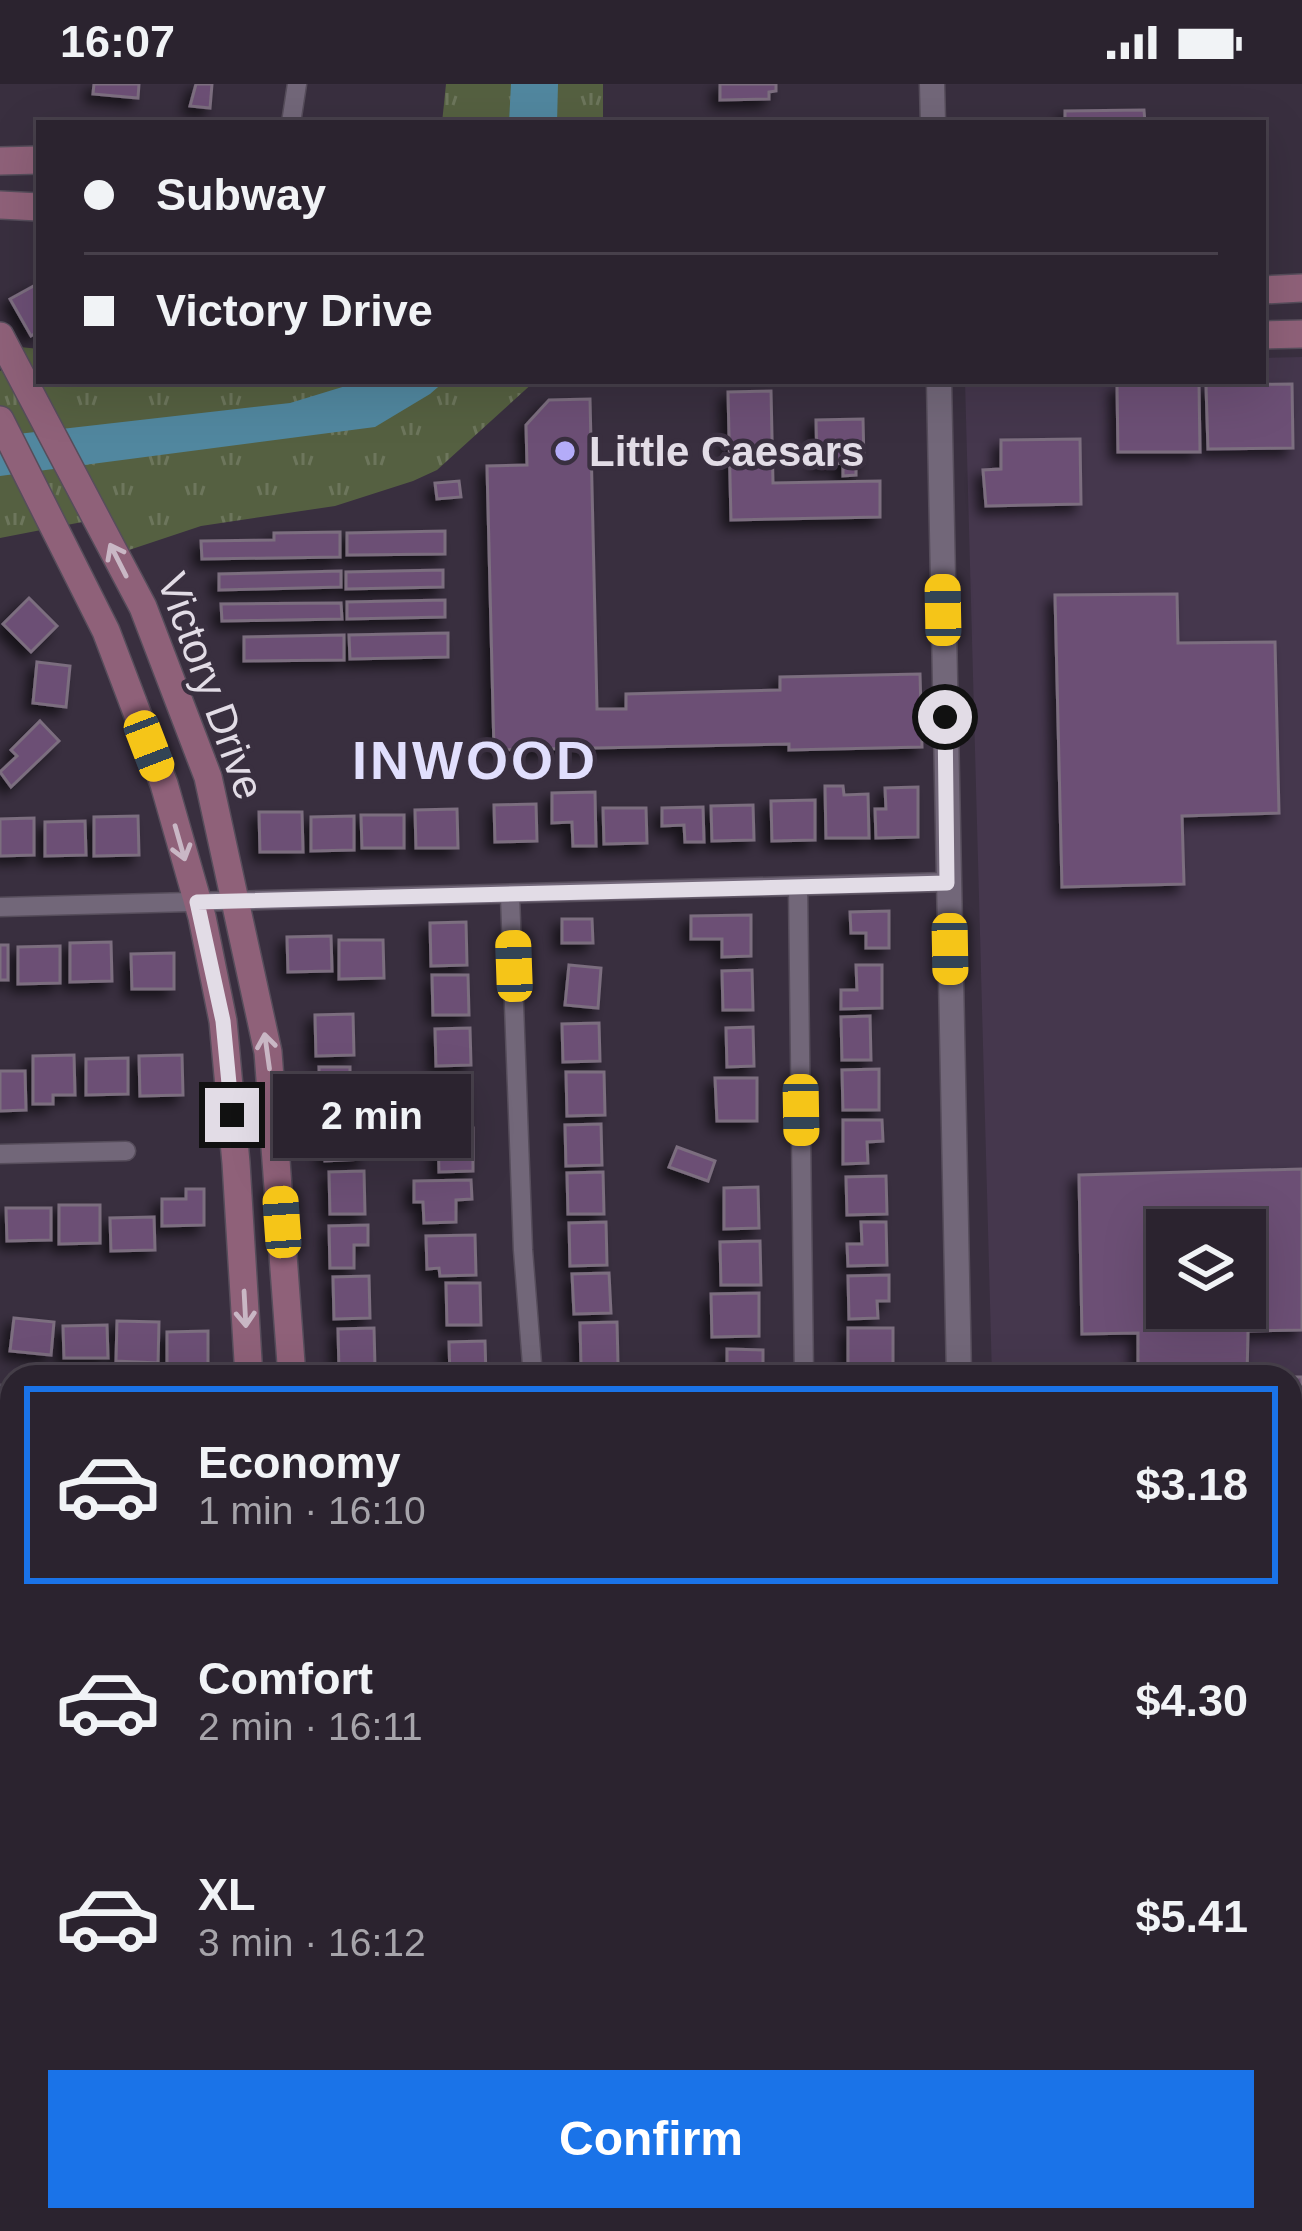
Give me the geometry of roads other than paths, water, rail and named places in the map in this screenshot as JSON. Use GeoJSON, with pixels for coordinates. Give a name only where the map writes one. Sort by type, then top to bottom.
{"type":"FeatureCollection","features":[{"type":"Feature","properties":{"kind":"main road"},"geometry":{"type":"LineString","coordinates":[[0,160],[36,160]]}},
{"type":"Feature","properties":{"kind":"main road"},"geometry":{"type":"LineString","coordinates":[[0,205],[36,207]]}},
{"type":"Feature","properties":{"kind":"main road"},"geometry":{"type":"LineString","coordinates":[[1266,290],[1302,288]]}},
{"type":"Feature","properties":{"kind":"main road"},"geometry":{"type":"LineString","coordinates":[[1266,335],[1302,334]]}},
{"type":"Feature","properties":{"kind":"main road","name":"Victory Drive"},"geometry":{"type":"LineString","coordinates":[[0,336],[143,607],[208,777],[268,1052],[291,1365]]}},
{"type":"Feature","properties":{"kind":"main road","name":"Victory Drive"},"geometry":{"type":"LineString","coordinates":[[0,420],[106,631],[164,784],[197,902],[223,1021],[248,1365]]}},
{"type":"Feature","properties":{"kind":"main road"},"geometry":{"type":"LineString","coordinates":[[106,631],[143,607]]}},
{"type":"Feature","properties":{"kind":"street"},"geometry":{"type":"LineString","coordinates":[[291,120],[297,84]]}},
{"type":"Feature","properties":{"kind":"street"},"geometry":{"type":"LineString","coordinates":[[932,84],[933,120]]}},
{"type":"Feature","properties":{"kind":"street"},"geometry":{"type":"LineString","coordinates":[[939,384],[959,1365]]}},
{"type":"Feature","properties":{"kind":"street"},"geometry":{"type":"LineString","coordinates":[[0,907],[947,883]]}},
{"type":"Feature","properties":{"kind":"street"},"geometry":{"type":"LineString","coordinates":[[798,887],[804,1365]]}},
{"type":"Feature","properties":{"kind":"street"},"geometry":{"type":"LineString","coordinates":[[510,896],[523,1250],[532,1365]]}},
{"type":"Feature","properties":{"kind":"street"},"geometry":{"type":"LineString","coordinates":[[0,1154],[126,1151]]}},
{"type":"Feature","properties":{"kind":"water"},"geometry":{"type":"Polygon","coordinates":[[[511,84],[558,84],[557,120],[509,120],[511,84]]]}},
{"type":"Feature","properties":{"kind":"water"},"geometry":{"type":"Polygon","coordinates":[[[352,384],[442,384],[375,427],[0,476],[0,436],[290,403],[352,384]]]}},
{"type":"Feature","properties":{"kind":"place","name":"Little Caesars"},"geometry":{"type":"Point","coordinates":[565,451]}},
{"type":"Feature","properties":{"kind":"district","name":"INWOOD"},"geometry":{"type":"Point","coordinates":[475,760]}}]}
